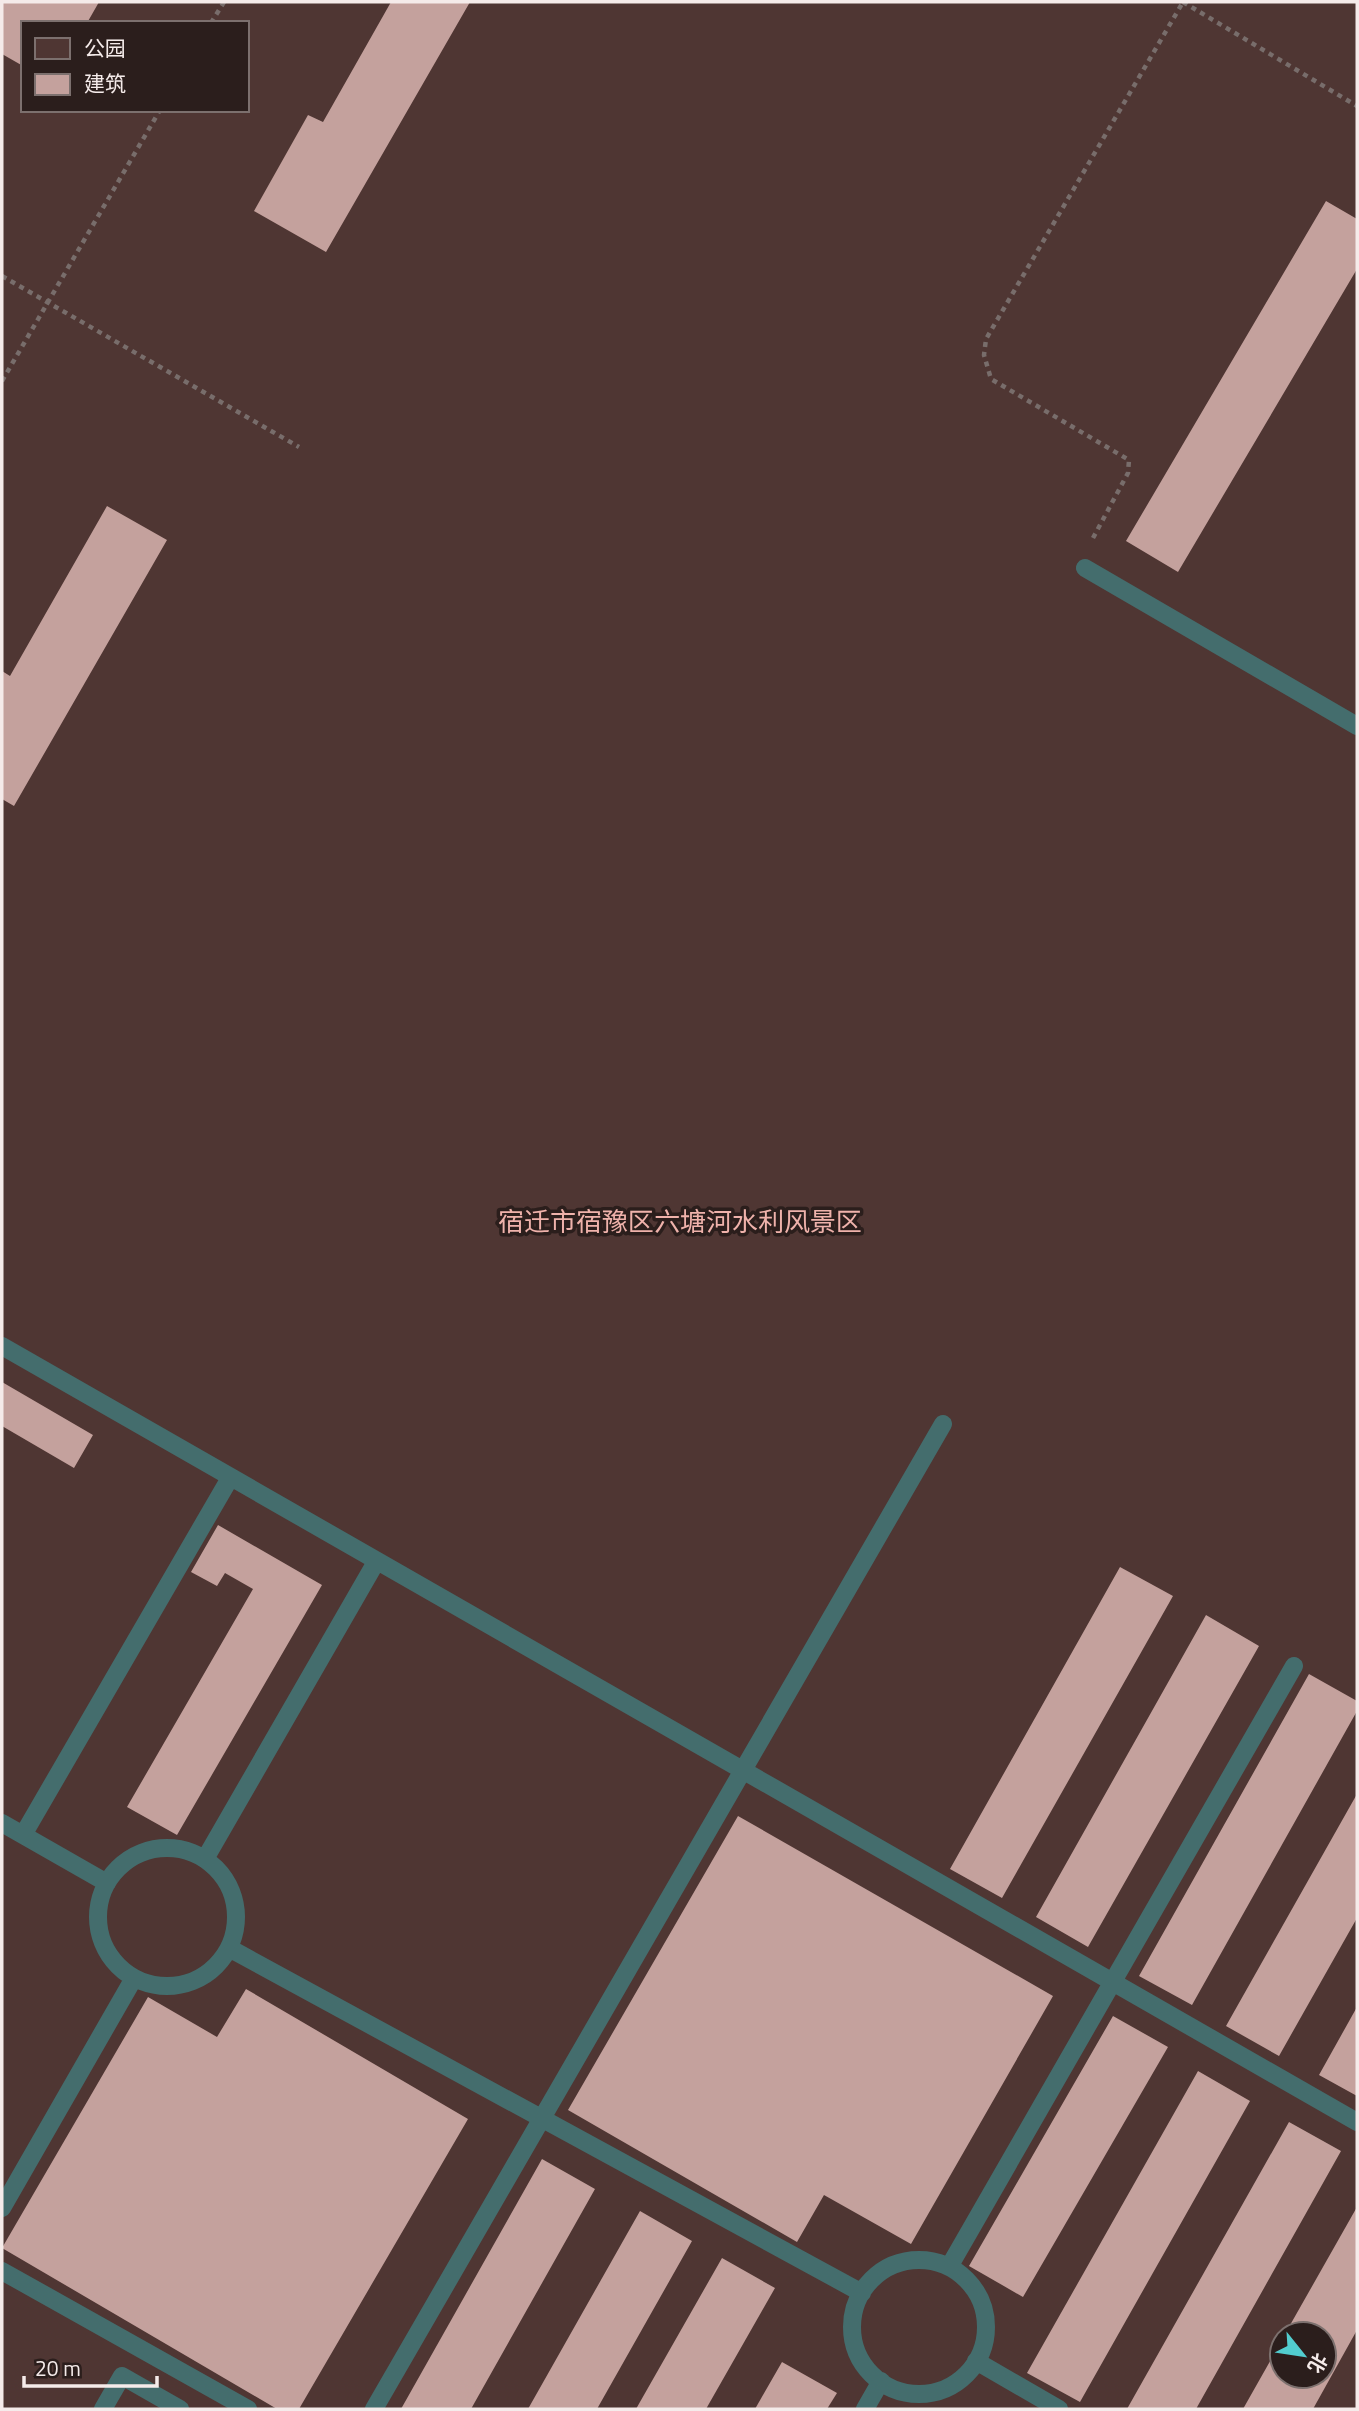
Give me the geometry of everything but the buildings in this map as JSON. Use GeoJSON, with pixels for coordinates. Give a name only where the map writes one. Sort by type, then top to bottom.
{"type":"FeatureCollection","features":[{"type":"Feature","properties":{"kind":"lane"},"geometry":{"type":"LineString","coordinates":[[1085,568],[1357,726]]}},
{"type":"Feature","properties":{"kind":"lane"},"geometry":{"type":"LineString","coordinates":[[2,1346],[1357,2122]]}},
{"type":"Feature","properties":{"kind":"lane"},"geometry":{"type":"LineString","coordinates":[[374,2409],[943,1424]]}},
{"type":"Feature","properties":{"kind":"lane"},"geometry":{"type":"LineString","coordinates":[[23,1835],[230,1478]]}},
{"type":"Feature","properties":{"kind":"lane"},"geometry":{"type":"LineString","coordinates":[[205,1859],[376,1562]]}},
{"type":"Feature","properties":{"kind":"lane"},"geometry":{"type":"LineString","coordinates":[[949,2267],[1294,1667]]}},
{"type":"Feature","properties":{"kind":"lane"},"geometry":{"type":"LineString","coordinates":[[2,1823],[107,1883]]}},
{"type":"Feature","properties":{"kind":"lane"},"geometry":{"type":"LineString","coordinates":[[166,1847],[189,1850],[205,1859],[226,1880],[235,1902],[236,1926],[229,1948],[216,1966],[198,1979],[178,1986],[156,1986],[134,1978],[117,1965],[105,1947],[99,1926],[99,1903],[107,1883],[122,1865],[143,1852],[166,1847]]}},
{"type":"Feature","properties":{"kind":"lane"},"geometry":{"type":"LineString","coordinates":[[229,1948],[862,2292]]}},
{"type":"Feature","properties":{"kind":"lane"},"geometry":{"type":"LineString","coordinates":[[2,2208],[134,1978]]}},
{"type":"Feature","properties":{"kind":"lane"},"geometry":{"type":"LineString","coordinates":[[917,2259],[939,2262],[949,2267],[959,2272],[975,2288],[984,2309],[986,2330],[981,2352],[970,2371],[953,2385],[932,2393],[910,2394],[889,2387],[872,2374],[859,2357],[853,2336],[853,2313],[862,2292],[876,2275],[895,2264],[917,2259]]}},
{"type":"Feature","properties":{"kind":"lane"},"geometry":{"type":"LineString","coordinates":[[2,2271],[229,2405],[248,2409]]}},
{"type":"Feature","properties":{"kind":"lane"},"geometry":{"type":"LineString","coordinates":[[976,2361],[1059,2409]]}},
{"type":"Feature","properties":{"kind":"lane"},"geometry":{"type":"LineString","coordinates":[[103,2409],[122,2376],[180,2409]]}},
{"type":"Feature","properties":{"kind":"lane"},"geometry":{"type":"LineString","coordinates":[[865,2409],[881,2381]]}},
{"type":"Feature","properties":{"kind":"path"},"geometry":{"type":"LineString","coordinates":[[212,21],[223,2]]}},
{"type":"Feature","properties":{"kind":"path"},"geometry":{"type":"LineString","coordinates":[[1085,568],[1085,554],[1128,473],[1129,460],[991,379],[984,355],[986,339],[1183,2],[1357,106]]}},
{"type":"Feature","properties":{"kind":"path"},"geometry":{"type":"LineString","coordinates":[[2,381],[159,112]]}},
{"type":"Feature","properties":{"kind":"path"},"geometry":{"type":"LineString","coordinates":[[2,276],[299,447]]}},
{"type":"Feature","properties":{"kind":"green space","name":"宿迁市宿豫区六塘河水利风景区"},"geometry":{"type":"Polygon","coordinates":[[[2,2],[1357,2],[1357,2409],[2,2409],[2,2]]]}}]}
